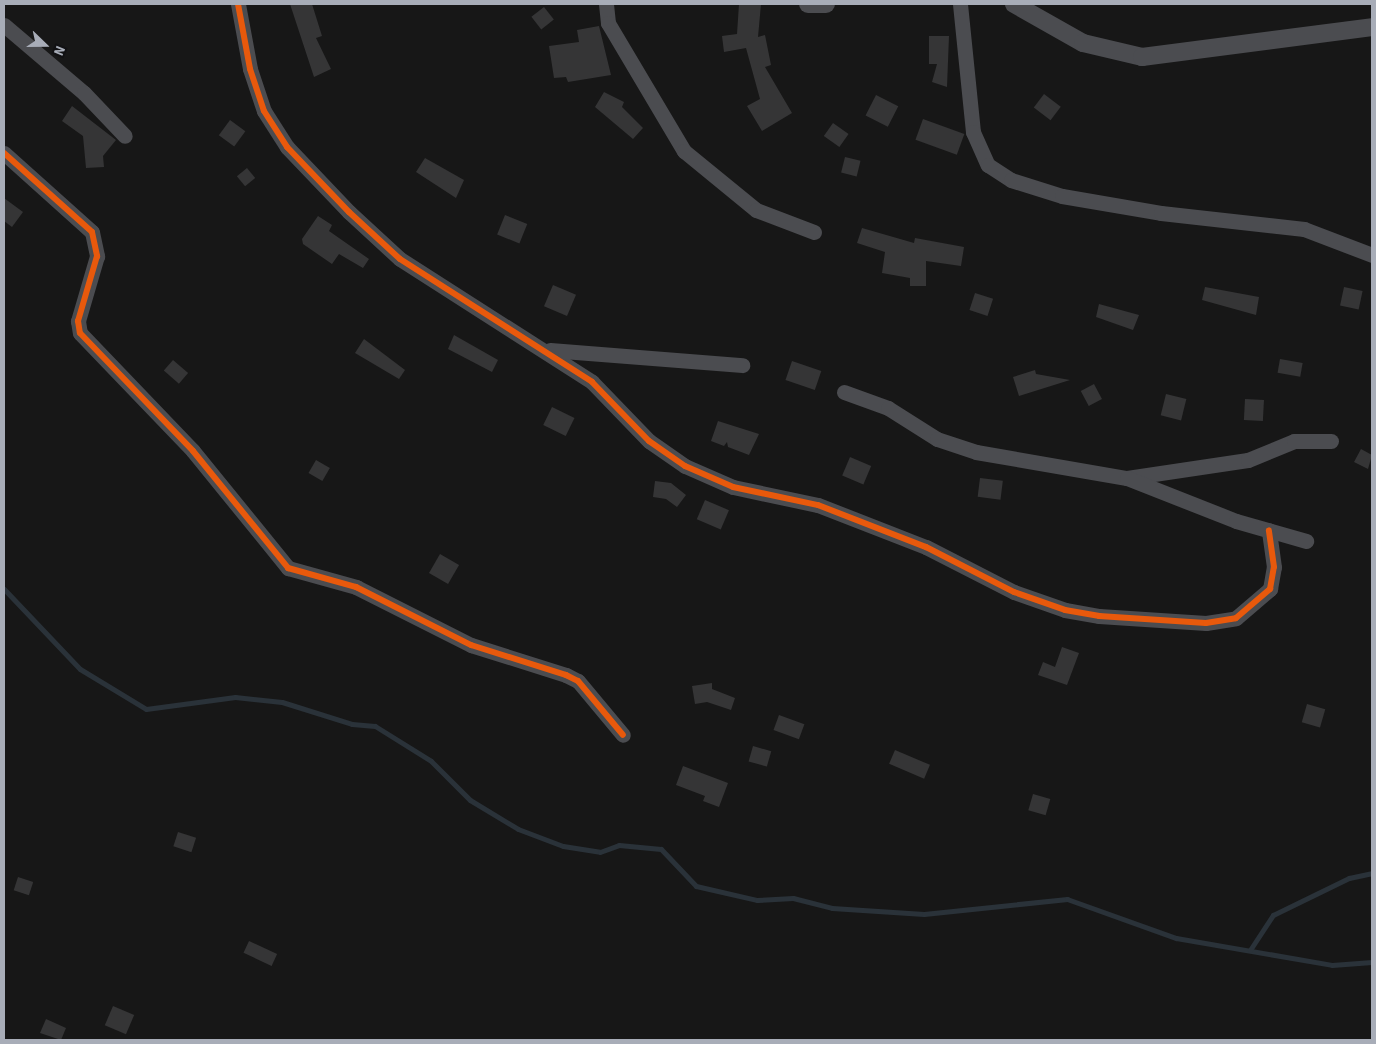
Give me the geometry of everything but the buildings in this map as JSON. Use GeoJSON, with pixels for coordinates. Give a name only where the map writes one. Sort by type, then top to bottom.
{"type":"FeatureCollection","features":[{"type":"Feature","properties":{"kind":"street"},"geometry":{"type":"LineString","coordinates":[[238,4],[250,69],[264,111],[287,147],[400,259],[546,350],[592,382],[649,441],[685,466],[733,487],[826,508],[1065,610],[1206,622],[1236,618],[1270,588],[1274,567],[1269,530]]}},
{"type":"Feature","properties":{"kind":"street"},"geometry":{"type":"LineString","coordinates":[[606,4],[608,24],[684,151],[756,210],[814,232]]}},
{"type":"Feature","properties":{"kind":"street"},"geometry":{"type":"LineString","coordinates":[[808,4],[826,4]]}},
{"type":"Feature","properties":{"kind":"street"},"geometry":{"type":"LineString","coordinates":[[960,4],[977,146],[988,165],[1011,180],[1062,196],[1161,213],[1304,229],[1372,255]]}},
{"type":"Feature","properties":{"kind":"street"},"geometry":{"type":"LineString","coordinates":[[1014,4],[1083,42],[1111,53],[1142,57],[1372,27]]}},
{"type":"Feature","properties":{"kind":"street"},"geometry":{"type":"LineString","coordinates":[[4,26],[84,93],[125,136]]}},
{"type":"Feature","properties":{"kind":"street"},"geometry":{"type":"LineString","coordinates":[[4,153],[92,232],[97,256],[78,321],[80,333],[193,451],[288,568],[356,587],[447,636],[566,675],[578,681],[623,736]]}},
{"type":"Feature","properties":{"kind":"street"},"geometry":{"type":"LineString","coordinates":[[546,350],[742,365]]}},
{"type":"Feature","properties":{"kind":"street"},"geometry":{"type":"LineString","coordinates":[[844,392],[888,408],[937,439],[976,452],[1127,478],[1182,502],[1306,541]]}},
{"type":"Feature","properties":{"kind":"street"},"geometry":{"type":"LineString","coordinates":[[1127,478],[1248,460],[1294,442],[1331,440]]}},
{"type":"Feature","properties":{"kind":"waterway"},"geometry":{"type":"LineString","coordinates":[[4,589],[80,669],[146,709],[235,697],[282,702],[352,724],[375,726],[431,761],[470,800],[518,829],[563,846],[600,852],[619,845],[661,849],[696,886],[757,900],[793,898],[832,908],[924,914],[1067,899],[1176,938],[1332,965],[1372,962]]}},
{"type":"Feature","properties":{"kind":"waterway"},"geometry":{"type":"LineString","coordinates":[[1250,950],[1273,915],[1349,878],[1372,873]]}},
{"type":"Feature","properties":{"kind":"cycle path"},"geometry":{"type":"LineString","coordinates":[[238,4],[250,69],[264,111],[287,147],[349,212],[400,259],[592,382],[649,441],[685,466],[733,487],[818,505],[926,547],[1014,592],[1065,610],[1099,616],[1206,623],[1236,618],[1270,589],[1274,567],[1269,530]]}},
{"type":"Feature","properties":{"kind":"cycle path"},"geometry":{"type":"LineString","coordinates":[[4,153],[92,232],[97,256],[78,321],[80,333],[193,451],[288,568],[356,587],[471,645],[566,675],[578,681],[623,735]]}}]}
